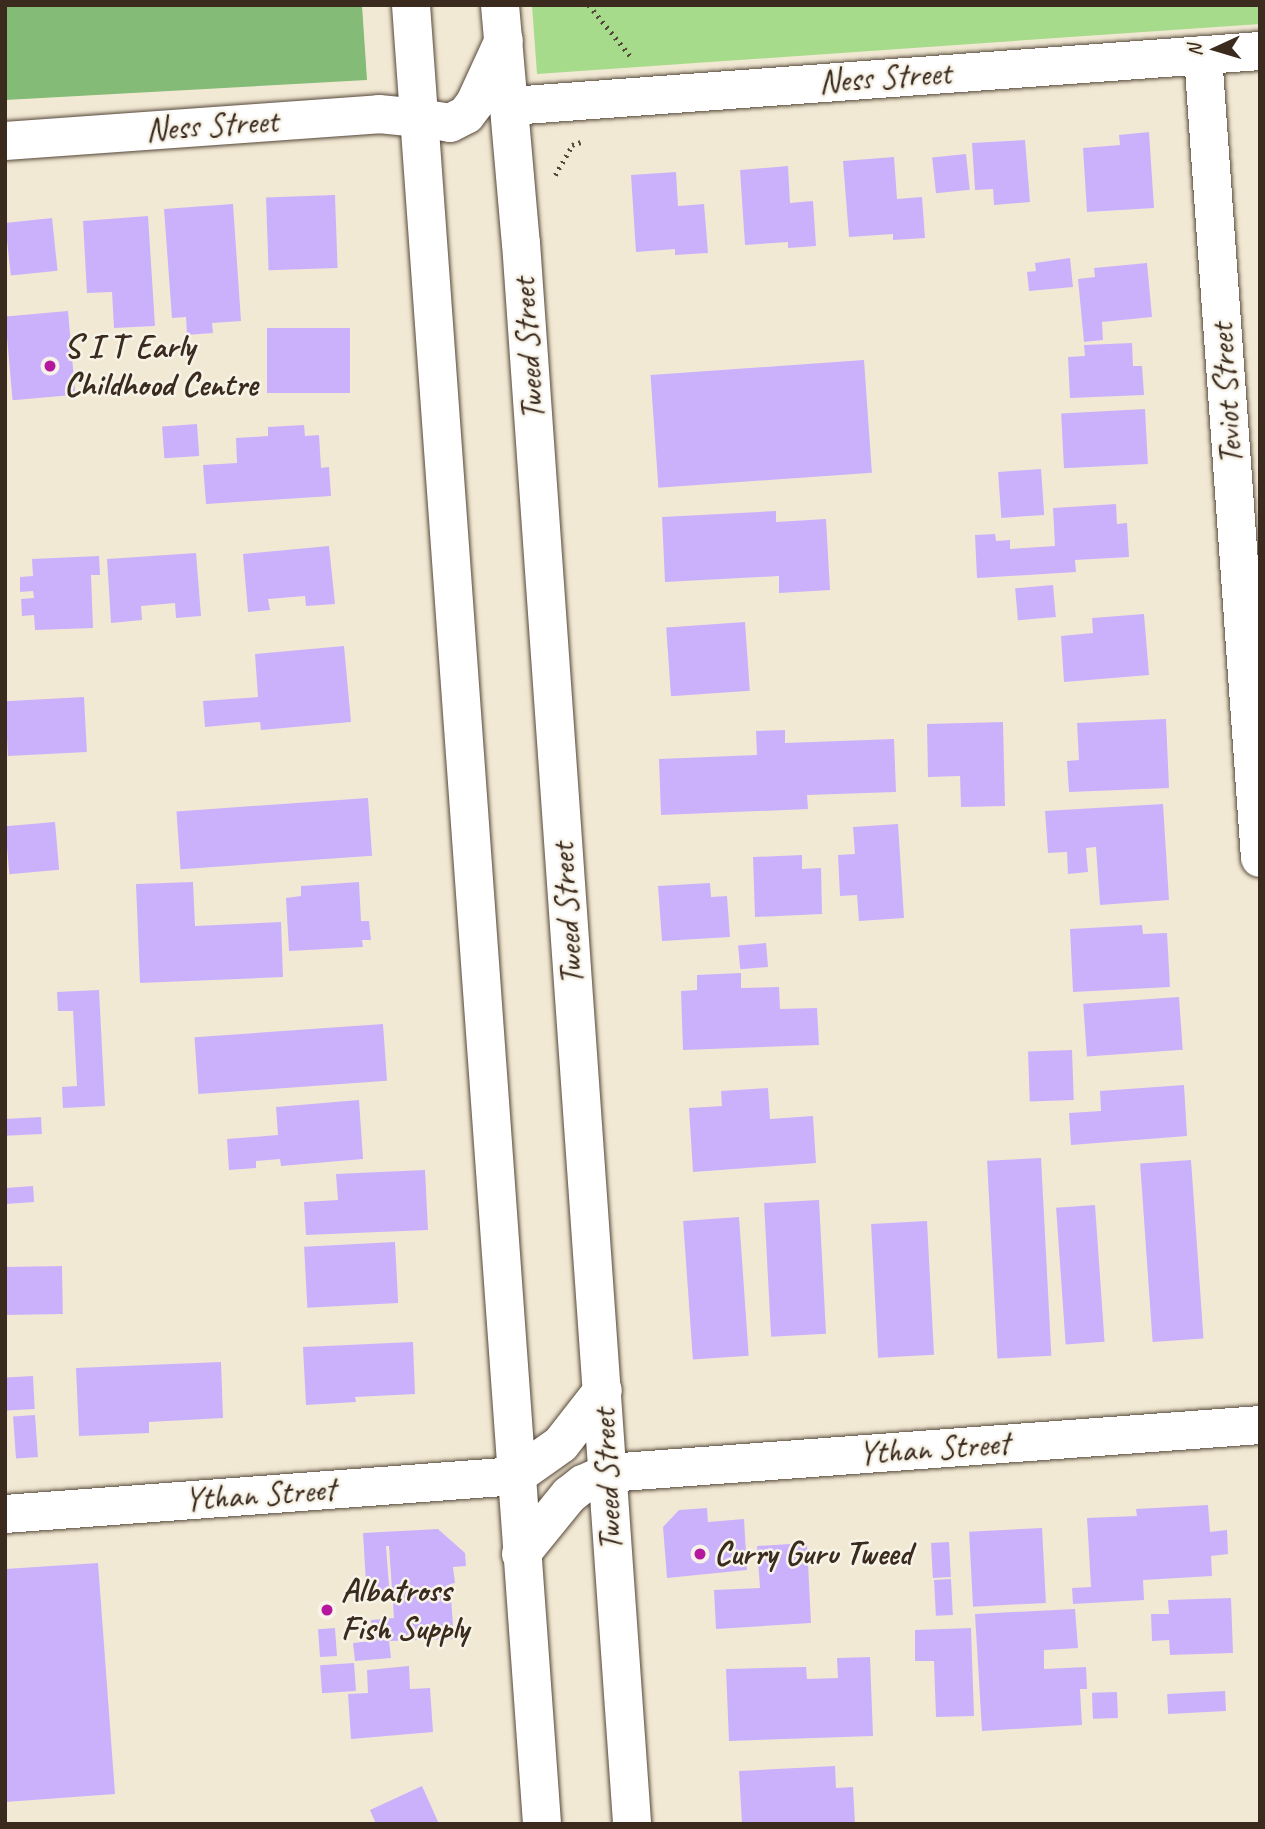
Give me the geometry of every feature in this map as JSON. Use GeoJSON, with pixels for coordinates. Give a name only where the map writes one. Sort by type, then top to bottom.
{"type":"FeatureCollection","features":[{"type":"Feature","properties":{"kind":"main road"},"geometry":{"type":"LineString","coordinates":[[411,5],[542,1824]]}},
{"type":"Feature","properties":{"kind":"main road","name":"Ness Street"},"geometry":{"type":"LineString","coordinates":[[5,141],[379,114],[450,123],[466,116],[475,103],[502,23]]}},
{"type":"Feature","properties":{"kind":"main road","name":"Tweed Street"},"geometry":{"type":"LineString","coordinates":[[502,23],[511,106],[632,1824]]}},
{"type":"Feature","properties":{"kind":"main road","name":"Ness Street"},"geometry":{"type":"LineString","coordinates":[[511,106],[1260,51]]}},
{"type":"Feature","properties":{"kind":"main road","name":"Teviot Street"},"geometry":{"type":"LineString","coordinates":[[1203,55],[1260,858]]}},
{"type":"Feature","properties":{"kind":"main road"},"geometry":{"type":"LineString","coordinates":[[516,1476],[561,1444],[603,1390]]}},
{"type":"Feature","properties":{"kind":"main road","name":"Ythan Street"},"geometry":{"type":"LineString","coordinates":[[608,1473],[1260,1425]]}},
{"type":"Feature","properties":{"kind":"main road"},"geometry":{"type":"LineString","coordinates":[[521,1554],[569,1495],[583,1484],[608,1473]]}},
{"type":"Feature","properties":{"kind":"main road","name":"Ythan Street"},"geometry":{"type":"LineString","coordinates":[[5,1514],[516,1476]]}},
{"type":"Feature","properties":{"kind":"path"},"geometry":{"type":"LineString","coordinates":[[589,5],[632,55]]}},
{"type":"Feature","properties":{"kind":"path"},"geometry":{"type":"LineString","coordinates":[[551,184],[572,145],[586,142]]}},
{"type":"Feature","properties":{"kind":"path"},"geometry":{"type":"LineString","coordinates":[[556,155],[566,154]]}},
{"type":"Feature","properties":{"kind":"green space"},"geometry":{"type":"Polygon","coordinates":[[[5,5],[362,5],[367,80],[5,100],[5,5]]]}},
{"type":"Feature","properties":{"kind":"green space"},"geometry":{"type":"Polygon","coordinates":[[[532,5],[1260,5],[1260,24],[537,74],[532,5]]]}},
{"type":"Feature","properties":{"kind":"building"},"geometry":{"type":"Polygon","coordinates":[[[1149,132],[1154,208],[1087,212],[1083,148],[1120,145],[1119,135],[1149,132]]]}},
{"type":"Feature","properties":{"kind":"building"},"geometry":{"type":"Polygon","coordinates":[[[1025,140],[1030,202],[994,205],[993,189],[975,190],[972,143],[1025,140]]]}},
{"type":"Feature","properties":{"kind":"building"},"geometry":{"type":"Polygon","coordinates":[[[966,154],[970,190],[936,193],[932,158],[966,154]]]}},
{"type":"Feature","properties":{"kind":"building"},"geometry":{"type":"Polygon","coordinates":[[[894,157],[897,199],[922,197],[925,238],[893,240],[893,234],[849,237],[843,161],[894,157]]]}},
{"type":"Feature","properties":{"kind":"building"},"geometry":{"type":"Polygon","coordinates":[[[788,166],[790,203],[813,201],[816,246],[788,248],[788,242],[745,245],[740,170],[788,166]]]}},
{"type":"Feature","properties":{"kind":"building"},"geometry":{"type":"Polygon","coordinates":[[[676,172],[678,206],[704,204],[708,253],[675,255],[675,249],[636,252],[631,175],[676,172]]]}},
{"type":"Feature","properties":{"kind":"building"},"geometry":{"type":"Polygon","coordinates":[[[335,195],[338,268],[269,270],[266,197],[335,195]]]}},
{"type":"Feature","properties":{"kind":"building"},"geometry":{"type":"Polygon","coordinates":[[[233,204],[241,321],[212,323],[213,333],[187,335],[186,317],[172,318],[164,209],[233,204]]]}},
{"type":"Feature","properties":{"kind":"building"},"geometry":{"type":"Polygon","coordinates":[[[148,216],[155,326],[114,328],[112,292],[87,293],[83,221],[148,216]]]}},
{"type":"Feature","properties":{"kind":"building"},"geometry":{"type":"Polygon","coordinates":[[[52,218],[58,271],[11,276],[5,223],[52,218]]]}},
{"type":"Feature","properties":{"kind":"building"},"geometry":{"type":"Polygon","coordinates":[[[1070,258],[1073,287],[1029,291],[1027,272],[1036,271],[1035,263],[1070,258]]]}},
{"type":"Feature","properties":{"kind":"building"},"geometry":{"type":"Polygon","coordinates":[[[1147,263],[1152,317],[1102,322],[1103,340],[1084,342],[1078,279],[1095,277],[1094,268],[1147,263]]]}},
{"type":"Feature","properties":{"kind":"building"},"geometry":{"type":"Polygon","coordinates":[[[68,311],[75,395],[13,400],[5,316],[68,311]]]}},
{"type":"Feature","properties":{"kind":"building"},"geometry":{"type":"Polygon","coordinates":[[[267,328],[350,328],[350,393],[267,393],[267,328]]]}},
{"type":"Feature","properties":{"kind":"building"},"geometry":{"type":"Polygon","coordinates":[[[1132,343],[1133,366],[1142,366],[1144,395],[1070,398],[1068,357],[1085,356],[1084,345],[1132,343]]]}},
{"type":"Feature","properties":{"kind":"building"},"geometry":{"type":"Polygon","coordinates":[[[864,360],[872,473],[658,488],[651,375],[864,360]]]}},
{"type":"Feature","properties":{"kind":"building"},"geometry":{"type":"Polygon","coordinates":[[[1145,409],[1148,464],[1064,468],[1061,413],[1145,409]]]}},
{"type":"Feature","properties":{"kind":"building"},"geometry":{"type":"Polygon","coordinates":[[[197,424],[199,456],[164,458],[162,426],[197,424]]]}},
{"type":"Feature","properties":{"kind":"building"},"geometry":{"type":"Polygon","coordinates":[[[304,425],[305,436],[319,435],[321,468],[329,467],[331,496],[206,504],[203,465],[237,463],[236,438],[268,436],[268,427],[304,425]]]}},
{"type":"Feature","properties":{"kind":"building"},"geometry":{"type":"Polygon","coordinates":[[[1041,469],[1044,515],[1001,518],[998,472],[1041,469]]]}},
{"type":"Feature","properties":{"kind":"building"},"geometry":{"type":"Polygon","coordinates":[[[1116,504],[1117,524],[1127,523],[1129,557],[1075,560],[1076,572],[977,578],[975,535],[995,534],[996,541],[1010,540],[1010,549],[1055,546],[1053,508],[1116,504]]]}},
{"type":"Feature","properties":{"kind":"building"},"geometry":{"type":"Polygon","coordinates":[[[776,511],[776,522],[826,519],[830,590],[779,593],[779,576],[665,582],[662,517],[776,511]]]}},
{"type":"Feature","properties":{"kind":"building"},"geometry":{"type":"Polygon","coordinates":[[[329,546],[335,604],[306,606],[305,596],[268,599],[270,610],[248,612],[243,554],[329,546]]]}},
{"type":"Feature","properties":{"kind":"building"},"geometry":{"type":"Polygon","coordinates":[[[196,553],[201,616],[176,618],[175,603],[141,606],[142,620],[111,623],[107,559],[196,553]]]}},
{"type":"Feature","properties":{"kind":"building"},"geometry":{"type":"Polygon","coordinates":[[[99,556],[100,575],[91,575],[93,628],[35,630],[34,615],[22,616],[21,599],[34,598],[33,591],[20,592],[20,577],[33,576],[32,559],[99,556]]]}},
{"type":"Feature","properties":{"kind":"building"},"geometry":{"type":"Polygon","coordinates":[[[1053,585],[1056,617],[1018,620],[1015,588],[1053,585]]]}},
{"type":"Feature","properties":{"kind":"building"},"geometry":{"type":"Polygon","coordinates":[[[1144,614],[1149,675],[1064,682],[1061,636],[1093,633],[1092,618],[1144,614]]]}},
{"type":"Feature","properties":{"kind":"building"},"geometry":{"type":"Polygon","coordinates":[[[745,622],[750,691],[671,696],[666,628],[745,622]]]}},
{"type":"Feature","properties":{"kind":"building"},"geometry":{"type":"Polygon","coordinates":[[[344,646],[351,722],[261,730],[260,722],[205,727],[203,701],[258,697],[255,654],[344,646]]]}},
{"type":"Feature","properties":{"kind":"building"},"geometry":{"type":"Polygon","coordinates":[[[84,697],[87,752],[8,756],[5,701],[84,697]]]}},
{"type":"Feature","properties":{"kind":"building"},"geometry":{"type":"Polygon","coordinates":[[[1166,719],[1169,788],[1069,792],[1067,761],[1079,760],[1077,723],[1166,719]]]}},
{"type":"Feature","properties":{"kind":"building"},"geometry":{"type":"Polygon","coordinates":[[[1003,722],[1005,806],[961,807],[960,776],[928,777],[927,724],[1003,722]]]}},
{"type":"Feature","properties":{"kind":"building"},"geometry":{"type":"Polygon","coordinates":[[[785,730],[785,743],[894,739],[896,792],[807,795],[808,809],[661,815],[659,759],[757,755],[756,731],[785,730]]]}},
{"type":"Feature","properties":{"kind":"building"},"geometry":{"type":"Polygon","coordinates":[[[368,798],[372,856],[181,869],[176,811],[368,798]]]}},
{"type":"Feature","properties":{"kind":"building"},"geometry":{"type":"Polygon","coordinates":[[[1163,804],[1169,900],[1100,905],[1096,847],[1086,848],[1088,872],[1068,874],[1067,852],[1048,853],[1045,811],[1163,804]]]}},
{"type":"Feature","properties":{"kind":"building"},"geometry":{"type":"Polygon","coordinates":[[[55,822],[59,870],[9,874],[5,826],[55,822]]]}},
{"type":"Feature","properties":{"kind":"building"},"geometry":{"type":"Polygon","coordinates":[[[898,824],[904,918],[859,921],[857,895],[840,896],[838,855],[855,854],[853,827],[898,824]]]}},
{"type":"Feature","properties":{"kind":"building"},"geometry":{"type":"Polygon","coordinates":[[[802,855],[802,869],[821,868],[822,914],[755,917],[753,857],[802,855]]]}},
{"type":"Feature","properties":{"kind":"building"},"geometry":{"type":"Polygon","coordinates":[[[193,882],[195,926],[281,922],[283,977],[140,983],[136,884],[193,882]]]}},
{"type":"Feature","properties":{"kind":"building"},"geometry":{"type":"Polygon","coordinates":[[[359,882],[361,921],[369,921],[371,940],[362,940],[363,947],[289,951],[286,898],[301,896],[301,886],[359,882]]]}},
{"type":"Feature","properties":{"kind":"building"},"geometry":{"type":"Polygon","coordinates":[[[710,883],[711,897],[727,896],[730,937],[662,941],[658,886],[710,883]]]}},
{"type":"Feature","properties":{"kind":"building"},"geometry":{"type":"Polygon","coordinates":[[[1142,925],[1143,934],[1167,933],[1170,987],[1073,992],[1070,929],[1142,925]]]}},
{"type":"Feature","properties":{"kind":"building"},"geometry":{"type":"Polygon","coordinates":[[[766,943],[768,967],[740,969],[738,945],[766,943]]]}},
{"type":"Feature","properties":{"kind":"building"},"geometry":{"type":"Polygon","coordinates":[[[741,973],[741,988],[779,987],[780,1009],[817,1008],[819,1045],[683,1050],[681,991],[697,990],[697,975],[741,973]]]}},
{"type":"Feature","properties":{"kind":"building"},"geometry":{"type":"Polygon","coordinates":[[[99,990],[105,1106],[63,1108],[62,1087],[77,1086],[73,1011],[58,1011],[57,992],[99,990]]]}},
{"type":"Feature","properties":{"kind":"building"},"geometry":{"type":"Polygon","coordinates":[[[1179,997],[1183,1050],[1087,1057],[1083,1004],[1179,997]]]}},
{"type":"Feature","properties":{"kind":"building"},"geometry":{"type":"Polygon","coordinates":[[[383,1024],[387,1081],[198,1094],[194,1037],[383,1024]]]}},
{"type":"Feature","properties":{"kind":"building"},"geometry":{"type":"Polygon","coordinates":[[[1072,1050],[1074,1100],[1030,1102],[1028,1052],[1072,1050]]]}},
{"type":"Feature","properties":{"kind":"building"},"geometry":{"type":"Polygon","coordinates":[[[1184,1085],[1187,1136],[1071,1145],[1069,1113],[1101,1111],[1100,1091],[1184,1085]]]}},
{"type":"Feature","properties":{"kind":"building"},"geometry":{"type":"Polygon","coordinates":[[[768,1088],[770,1119],[813,1116],[816,1163],[693,1172],[689,1108],[722,1106],[721,1091],[768,1088]]]}},
{"type":"Feature","properties":{"kind":"building"},"geometry":{"type":"Polygon","coordinates":[[[359,1100],[363,1159],[281,1166],[280,1159],[256,1161],[256,1168],[229,1170],[227,1139],[278,1135],[276,1107],[359,1100]]]}},
{"type":"Feature","properties":{"kind":"building"},"geometry":{"type":"Polygon","coordinates":[[[41,1117],[42,1134],[6,1136],[5,1119],[41,1117]]]}},
{"type":"Feature","properties":{"kind":"building"},"geometry":{"type":"Polygon","coordinates":[[[1041,1158],[1051,1356],[997,1359],[987,1161],[1041,1158]]]}},
{"type":"Feature","properties":{"kind":"building"},"geometry":{"type":"Polygon","coordinates":[[[1191,1160],[1203,1339],[1153,1342],[1140,1164],[1191,1160]]]}},
{"type":"Feature","properties":{"kind":"building"},"geometry":{"type":"Polygon","coordinates":[[[425,1170],[428,1230],[306,1235],[304,1202],[338,1200],[336,1174],[425,1170]]]}},
{"type":"Feature","properties":{"kind":"building"},"geometry":{"type":"Polygon","coordinates":[[[33,1186],[34,1202],[6,1204],[5,1188],[33,1186]]]}},
{"type":"Feature","properties":{"kind":"building"},"geometry":{"type":"Polygon","coordinates":[[[819,1200],[826,1334],[771,1337],[764,1203],[819,1200]]]}},
{"type":"Feature","properties":{"kind":"building"},"geometry":{"type":"Polygon","coordinates":[[[1095,1205],[1105,1342],[1066,1344],[1056,1208],[1095,1205]]]}},
{"type":"Feature","properties":{"kind":"building"},"geometry":{"type":"Polygon","coordinates":[[[739,1217],[749,1356],[693,1360],[683,1221],[739,1217]]]}},
{"type":"Feature","properties":{"kind":"building"},"geometry":{"type":"Polygon","coordinates":[[[927,1221],[934,1355],[878,1358],[871,1224],[927,1221]]]}},
{"type":"Feature","properties":{"kind":"building"},"geometry":{"type":"Polygon","coordinates":[[[395,1242],[398,1303],[307,1308],[304,1247],[395,1242]]]}},
{"type":"Feature","properties":{"kind":"building"},"geometry":{"type":"Polygon","coordinates":[[[62,1266],[63,1314],[6,1315],[5,1267],[62,1266]]]}},
{"type":"Feature","properties":{"kind":"building"},"geometry":{"type":"Polygon","coordinates":[[[413,1342],[415,1394],[355,1397],[356,1402],[306,1405],[303,1347],[413,1342]]]}},
{"type":"Feature","properties":{"kind":"building"},"geometry":{"type":"Polygon","coordinates":[[[221,1362],[223,1418],[149,1422],[149,1433],[79,1436],[76,1368],[221,1362]]]}},
{"type":"Feature","properties":{"kind":"building"},"geometry":{"type":"Polygon","coordinates":[[[33,1376],[35,1409],[7,1410],[5,1377],[33,1376]]]}},
{"type":"Feature","properties":{"kind":"building"},"geometry":{"type":"Polygon","coordinates":[[[35,1415],[38,1457],[16,1458],[13,1417],[35,1415]]]}},
{"type":"Feature","properties":{"kind":"building"},"geometry":{"type":"Polygon","coordinates":[[[1208,1505],[1210,1532],[1227,1530],[1228,1554],[1211,1556],[1212,1576],[1143,1580],[1144,1600],[1073,1604],[1072,1588],[1091,1587],[1087,1518],[1137,1516],[1136,1509],[1208,1505]]]}},
{"type":"Feature","properties":{"kind":"building"},"geometry":{"type":"Polygon","coordinates":[[[707,1508],[708,1522],[744,1519],[747,1570],[667,1578],[663,1527],[679,1510],[707,1508]]]}},
{"type":"Feature","properties":{"kind":"building"},"geometry":{"type":"Polygon","coordinates":[[[1042,1528],[1046,1603],[973,1607],[969,1532],[1042,1528]]]}},
{"type":"Feature","properties":{"kind":"building"},"geometry":{"type":"Polygon","coordinates":[[[438,1529],[465,1553],[466,1566],[453,1567],[455,1583],[450,1584],[454,1639],[389,1641],[391,1658],[355,1661],[353,1643],[372,1641],[371,1620],[394,1618],[389,1546],[386,1546],[390,1599],[367,1601],[363,1533],[438,1529]]]}},
{"type":"Feature","properties":{"kind":"building"},"geometry":{"type":"Polygon","coordinates":[[[949,1542],[951,1577],[933,1578],[931,1543],[949,1542]]]}},
{"type":"Feature","properties":{"kind":"building"},"geometry":{"type":"Polygon","coordinates":[[[807,1543],[811,1623],[716,1629],[714,1590],[760,1588],[757,1546],[807,1543]]]}},
{"type":"Feature","properties":{"kind":"building"},"geometry":{"type":"Polygon","coordinates":[[[98,1563],[115,1794],[5,1802],[5,1569],[98,1563]]]}},
{"type":"Feature","properties":{"kind":"building"},"geometry":{"type":"Polygon","coordinates":[[[951,1579],[953,1615],[936,1616],[934,1580],[951,1579]]]}},
{"type":"Feature","properties":{"kind":"building"},"geometry":{"type":"Polygon","coordinates":[[[1231,1598],[1233,1653],[1170,1655],[1169,1640],[1152,1641],[1151,1614],[1169,1614],[1168,1600],[1231,1598]]]}},
{"type":"Feature","properties":{"kind":"building"},"geometry":{"type":"Polygon","coordinates":[[[1075,1609],[1078,1648],[1044,1650],[1044,1669],[1086,1667],[1087,1689],[1080,1689],[1082,1725],[982,1731],[975,1614],[1075,1609]]]}},
{"type":"Feature","properties":{"kind":"building"},"geometry":{"type":"Polygon","coordinates":[[[335,1628],[337,1656],[320,1657],[318,1629],[335,1628]]]}},
{"type":"Feature","properties":{"kind":"building"},"geometry":{"type":"Polygon","coordinates":[[[971,1628],[974,1716],[936,1717],[934,1661],[915,1661],[915,1630],[971,1628]]]}},
{"type":"Feature","properties":{"kind":"building"},"geometry":{"type":"Polygon","coordinates":[[[870,1657],[873,1736],[729,1741],[726,1669],[806,1667],[807,1679],[838,1678],[837,1658],[870,1657]]]}},
{"type":"Feature","properties":{"kind":"building"},"geometry":{"type":"Polygon","coordinates":[[[354,1663],[356,1691],[322,1693],[320,1665],[354,1663]]]}},
{"type":"Feature","properties":{"kind":"building"},"geometry":{"type":"Polygon","coordinates":[[[409,1666],[410,1689],[430,1688],[433,1732],[351,1739],[348,1694],[368,1693],[367,1670],[409,1666]]]}},
{"type":"Feature","properties":{"kind":"building"},"geometry":{"type":"Polygon","coordinates":[[[1225,1691],[1226,1711],[1168,1714],[1167,1694],[1225,1691]]]}},
{"type":"Feature","properties":{"kind":"building"},"geometry":{"type":"Polygon","coordinates":[[[1117,1692],[1118,1718],[1093,1719],[1092,1693],[1117,1692]]]}},
{"type":"Feature","properties":{"kind":"building"},"geometry":{"type":"Polygon","coordinates":[[[835,1766],[836,1788],[853,1787],[855,1824],[742,1824],[739,1771],[835,1766]]]}},
{"type":"Feature","properties":{"kind":"building"},"geometry":{"type":"Polygon","coordinates":[[[422,1786],[439,1824],[376,1824],[370,1810],[422,1786]]]}},
{"type":"Feature","properties":{"kind":"place","name":"S I T Early Childhood Centre"},"geometry":{"type":"Point","coordinates":[50,366]}},
{"type":"Feature","properties":{"kind":"place","name":"Curry Guru Tweed"},"geometry":{"type":"Point","coordinates":[700,1554]}},
{"type":"Feature","properties":{"kind":"place","name":"Albatross Fish Supply"},"geometry":{"type":"Point","coordinates":[327,1610]}}]}
